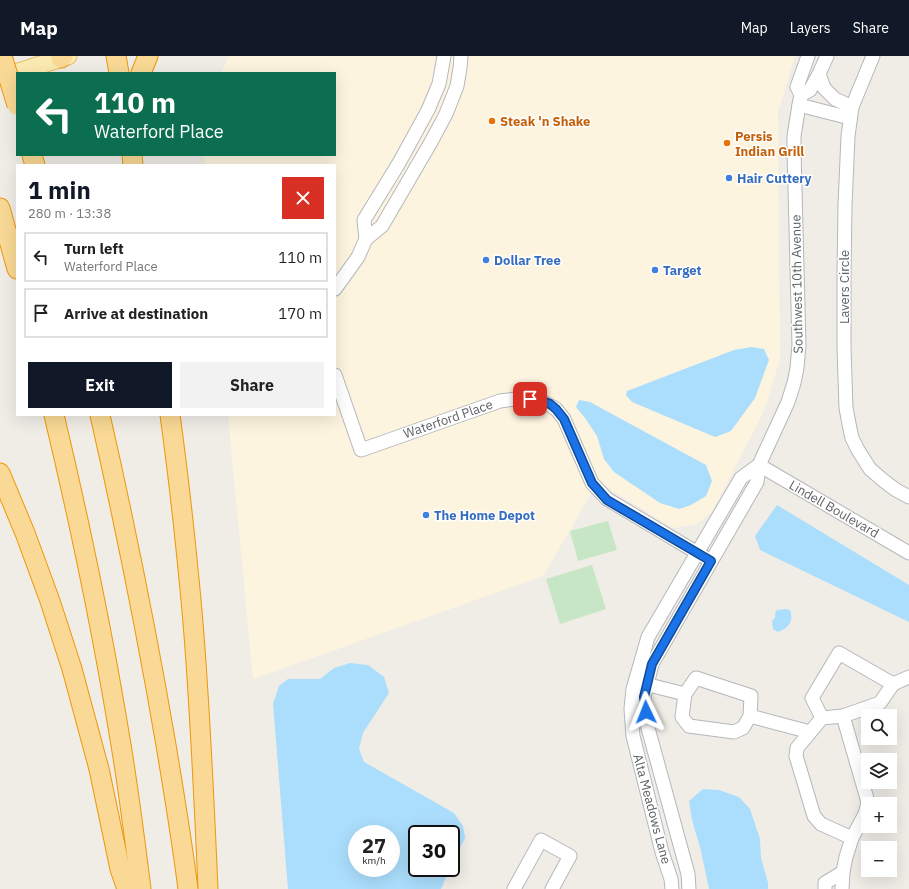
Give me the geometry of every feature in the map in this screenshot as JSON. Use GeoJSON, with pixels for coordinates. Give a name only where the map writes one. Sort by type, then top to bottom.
{"type":"FeatureCollection","features":[{"type":"Feature","properties":{"kind":"highway"},"geometry":{"type":"LineString","coordinates":[[2,56],[16,102]]}},
{"type":"Feature","properties":{"kind":"highway"},"geometry":{"type":"LineString","coordinates":[[116,56],[119,72]]}},
{"type":"Feature","properties":{"kind":"highway"},"geometry":{"type":"LineString","coordinates":[[141,72],[148,56]]}},
{"type":"Feature","properties":{"kind":"highway"},"geometry":{"type":"LineString","coordinates":[[0,208],[16,265]]}},
{"type":"Feature","properties":{"kind":"highway"},"geometry":{"type":"LineString","coordinates":[[54,416],[80,532],[113,698],[128,790],[141,889]]}},
{"type":"Feature","properties":{"kind":"highway"},"geometry":{"type":"LineString","coordinates":[[100,416],[133,567],[153,670],[171,774],[188,889]]}},
{"type":"Feature","properties":{"kind":"highway"},"geometry":{"type":"LineString","coordinates":[[170,416],[192,611],[202,756],[208,889]]}},
{"type":"Feature","properties":{"kind":"highway"},"geometry":{"type":"LineString","coordinates":[[0,473],[25,533],[72,669],[108,806],[120,869],[127,889]]}},
{"type":"Feature","properties":{"kind":"main road"},"geometry":{"type":"LineString","coordinates":[[18,72],[64,57]]}},
{"type":"Feature","properties":{"kind":"main road"},"geometry":{"type":"LineString","coordinates":[[0,78],[16,73]]}},
{"type":"Feature","properties":{"kind":"street"},"geometry":{"type":"LineString","coordinates":[[366,239],[364,220],[399,163],[428,110],[438,84],[444,56]]}},
{"type":"Feature","properties":{"kind":"street"},"geometry":{"type":"LineString","coordinates":[[336,288],[358,257],[366,239],[382,226],[414,173],[446,114],[457,86],[461,56]]}},
{"type":"Feature","properties":{"kind":"street","name":"Southwest 10th Avenue"},"geometry":{"type":"LineString","coordinates":[[759,465],[788,402],[797,368],[799,345],[794,136],[800,100],[797,87],[808,56]]}},
{"type":"Feature","properties":{"kind":"street"},"geometry":{"type":"LineString","coordinates":[[800,100],[810,90],[827,56]]}},
{"type":"Feature","properties":{"kind":"street","name":"Lavers Circle"},"geometry":{"type":"LineString","coordinates":[[873,56],[851,112],[848,136],[845,205],[844,347],[846,408],[852,438],[870,469],[896,490],[909,497]]}},
{"type":"Feature","properties":{"kind":"street"},"geometry":{"type":"LineString","coordinates":[[819,74],[824,88],[851,112]]}},
{"type":"Feature","properties":{"kind":"street"},"geometry":{"type":"LineString","coordinates":[[800,100],[851,112]]}},
{"type":"Feature","properties":{"kind":"street","name":"Waterford Place"},"geometry":{"type":"LineString","coordinates":[[336,377],[361,450],[500,401],[523,398],[540,400],[550,404],[564,419],[592,483],[607,500],[711,561]]}},
{"type":"Feature","properties":{"kind":"street","name":"Alta Meadows Lane"},"geometry":{"type":"LineString","coordinates":[[672,889],[671,879],[662,852],[653,813],[641,796],[637,781],[642,770],[633,736],[631,709],[633,688],[648,637],[740,478],[759,465]]}},
{"type":"Feature","properties":{"kind":"street","name":"Alta Meadows Lane"},"geometry":{"type":"LineString","coordinates":[[689,889],[688,874],[648,728],[644,697],[652,664],[757,482],[759,465]]}},
{"type":"Feature","properties":{"kind":"street","name":"Lindell Boulevard"},"geometry":{"type":"LineString","coordinates":[[759,465],[909,553]]}},
{"type":"Feature","properties":{"kind":"street"},"geometry":{"type":"LineString","coordinates":[[822,718],[812,698],[839,653],[893,684]]}},
{"type":"Feature","properties":{"kind":"street"},"geometry":{"type":"LineString","coordinates":[[852,838],[821,824],[814,816],[796,756],[797,748],[822,718],[843,716],[880,703],[893,684],[909,677]]}},
{"type":"Feature","properties":{"kind":"street"},"geometry":{"type":"LineString","coordinates":[[696,678],[750,696],[750,716],[743,728],[734,732],[689,726],[682,717],[685,694],[696,678]]}},
{"type":"Feature","properties":{"kind":"street"},"geometry":{"type":"LineString","coordinates":[[635,682],[685,694]]}},
{"type":"Feature","properties":{"kind":"street"},"geometry":{"type":"LineString","coordinates":[[750,716],[810,732]]}},
{"type":"Feature","properties":{"kind":"street"},"geometry":{"type":"LineString","coordinates":[[842,889],[846,857],[852,838],[865,814],[868,802],[843,716]]}},
{"type":"Feature","properties":{"kind":"street"},"geometry":{"type":"LineString","coordinates":[[642,770],[659,767]]}},
{"type":"Feature","properties":{"kind":"street"},"geometry":{"type":"LineString","coordinates":[[514,889],[540,840],[570,856],[552,889]]}},
{"type":"Feature","properties":{"kind":"street"},"geometry":{"type":"LineString","coordinates":[[825,889],[825,883],[843,872]]}},
{"type":"Feature","properties":{"kind":"shaded area"},"geometry":{"type":"Polygon","coordinates":[[[229,56],[795,56],[778,113],[780,359],[764,411],[712,512],[696,524],[673,528],[598,482],[543,576],[253,679],[228,416],[336,416],[336,164],[205,164],[204,156],[336,156],[336,72],[221,72],[229,56]]]}},
{"type":"Feature","properties":{"kind":"green space"},"geometry":{"type":"Polygon","coordinates":[[[608,521],[617,550],[578,561],[570,531],[608,521]]]}},
{"type":"Feature","properties":{"kind":"green space"},"geometry":{"type":"Polygon","coordinates":[[[592,565],[606,609],[560,624],[546,579],[592,565]]]}},
{"type":"Feature","properties":{"kind":"water"},"geometry":{"type":"Polygon","coordinates":[[[751,347],[764,349],[769,360],[755,398],[731,431],[715,437],[632,402],[626,395],[627,391],[734,350],[751,347]]]}},
{"type":"Feature","properties":{"kind":"water"},"geometry":{"type":"Polygon","coordinates":[[[579,400],[590,402],[706,465],[712,481],[706,496],[691,505],[679,509],[660,503],[614,472],[604,459],[597,436],[576,407],[579,400]]]}},
{"type":"Feature","properties":{"kind":"water"},"geometry":{"type":"Polygon","coordinates":[[[777,505],[909,585],[909,622],[760,550],[755,536],[777,505]]]}},
{"type":"Feature","properties":{"kind":"water"},"geometry":{"type":"Polygon","coordinates":[[[777,610],[790,610],[790,624],[778,632],[773,629],[772,621],[777,610]]]}},
{"type":"Feature","properties":{"kind":"water"},"geometry":{"type":"Polygon","coordinates":[[[350,663],[368,665],[384,677],[389,693],[363,733],[359,749],[364,762],[454,813],[463,826],[465,838],[460,848],[460,825],[408,825],[408,877],[446,877],[441,889],[288,889],[273,704],[279,686],[288,679],[320,679],[334,668],[350,663]]]}},
{"type":"Feature","properties":{"kind":"water"},"geometry":{"type":"Polygon","coordinates":[[[703,789],[719,790],[739,797],[750,809],[760,839],[761,858],[768,883],[768,889],[709,889],[701,851],[692,820],[689,801],[703,789]]]}},
{"type":"Feature","properties":{"kind":"place","name":"Steak 'n Shake"},"geometry":{"type":"Point","coordinates":[492,121]}},
{"type":"Feature","properties":{"kind":"place","name":"Persis Indian Grill"},"geometry":{"type":"Point","coordinates":[727,143]}},
{"type":"Feature","properties":{"kind":"place","name":"Hair Cuttery"},"geometry":{"type":"Point","coordinates":[729,178]}},
{"type":"Feature","properties":{"kind":"place","name":"Dollar Tree"},"geometry":{"type":"Point","coordinates":[486,260]}},
{"type":"Feature","properties":{"kind":"place","name":"Target"},"geometry":{"type":"Point","coordinates":[655,270]}},
{"type":"Feature","properties":{"kind":"place","name":"The Home Depot"},"geometry":{"type":"Point","coordinates":[426,515]}},
{"type":"Feature","properties":{"kind":"route"},"geometry":{"type":"LineString","coordinates":[[530,399],[540,400],[550,404],[564,419],[592,483],[607,500],[711,561],[652,664],[644,697],[646,712]]}}]}
